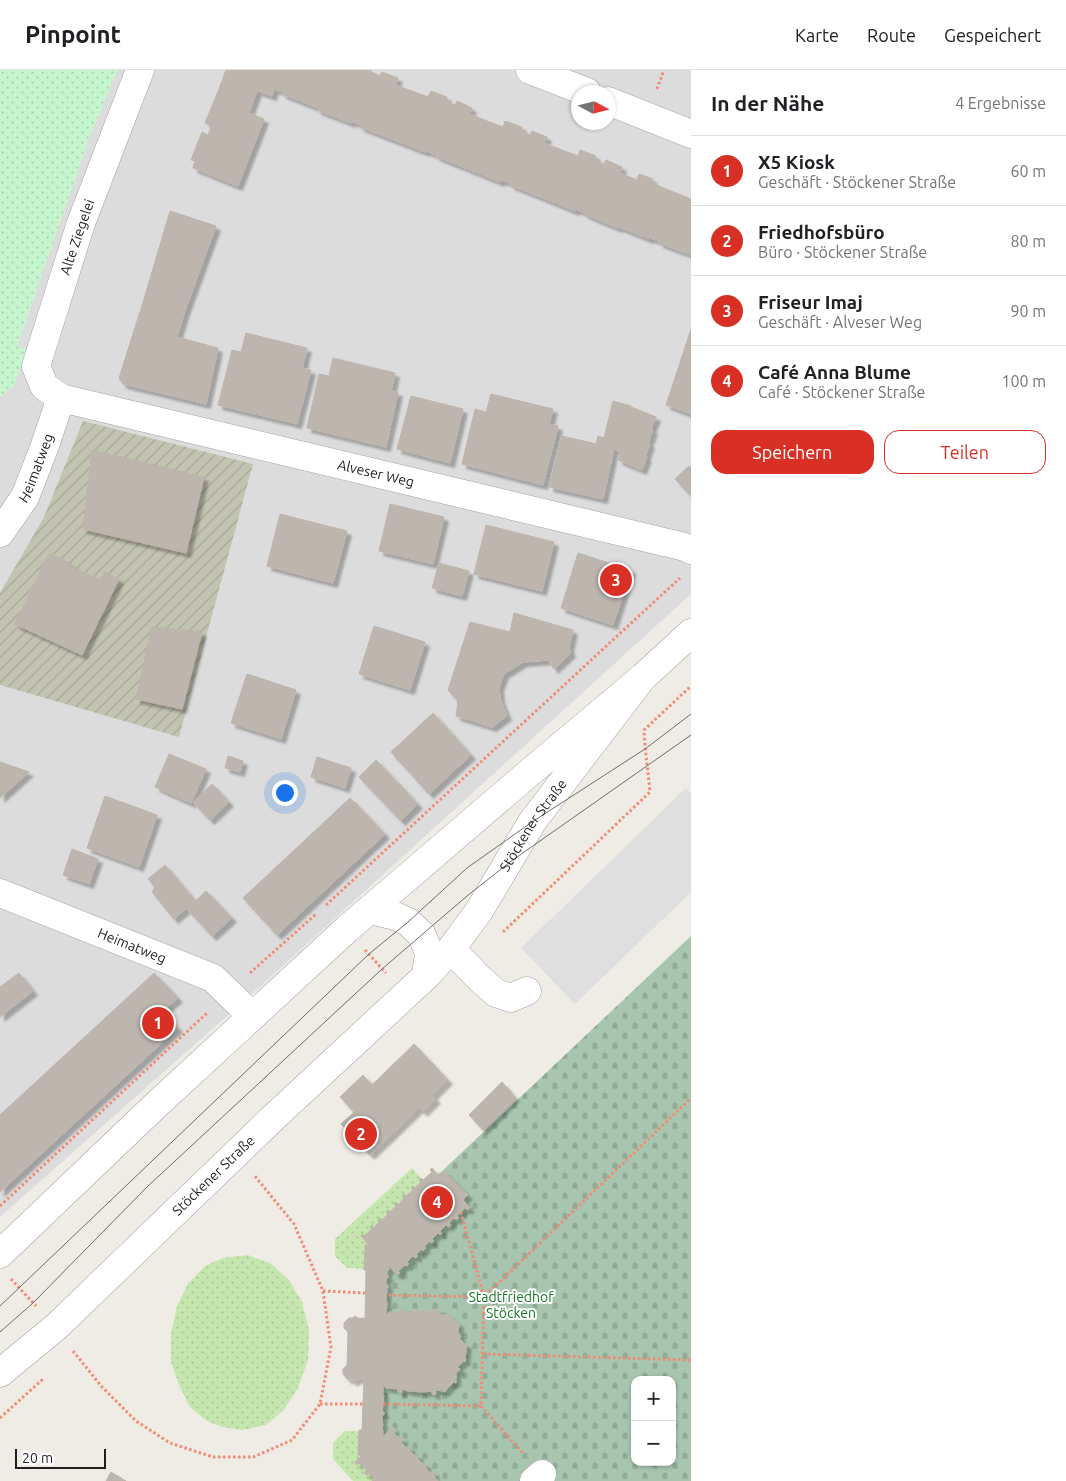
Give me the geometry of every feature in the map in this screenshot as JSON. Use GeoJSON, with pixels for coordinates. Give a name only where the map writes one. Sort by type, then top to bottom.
{"type":"FeatureCollection","features":[{"type":"Feature","properties":{"kind":"street","name":"Alte Ziegelei"},"geometry":{"type":"LineString","coordinates":[[61,398],[44,386],[36,366],[80,223],[140,70]]}},
{"type":"Feature","properties":{"kind":"street"},"geometry":{"type":"LineString","coordinates":[[530,70],[571,86]]}},
{"type":"Feature","properties":{"kind":"street"},"geometry":{"type":"LineString","coordinates":[[616,104],[691,134]]}},
{"type":"Feature","properties":{"kind":"street","name":"Heimatweg"},"geometry":{"type":"LineString","coordinates":[[0,533],[25,497],[61,398]]}},
{"type":"Feature","properties":{"kind":"street","name":"Alveser Weg"},"geometry":{"type":"LineString","coordinates":[[61,398],[685,547],[687,562]]}},
{"type":"Feature","properties":{"kind":"street","name":"Stöckener Straße"},"geometry":{"type":"LineString","coordinates":[[0,1254],[347,929],[642,678],[691,633]]}},
{"type":"Feature","properties":{"kind":"street","name":"Stöckener Straße"},"geometry":{"type":"LineString","coordinates":[[0,1373],[56,1327],[274,1117],[407,995],[451,949],[479,911],[532,822],[642,678]]}},
{"type":"Feature","properties":{"kind":"street","name":"Heimatweg"},"geometry":{"type":"LineString","coordinates":[[0,893],[213,978],[230,992],[252,1016]]}},
{"type":"Feature","properties":{"kind":"street"},"geometry":{"type":"LineString","coordinates":[[370,910],[395,916],[408,922],[422,935],[429,953],[426,976]]}},
{"type":"Feature","properties":{"kind":"street"},"geometry":{"type":"LineString","coordinates":[[451,949],[496,993],[511,998],[527,991]]}},
{"type":"Feature","properties":{"kind":"path"},"geometry":{"type":"LineString","coordinates":[[407,995],[325,906],[687,562]]}},
{"type":"Feature","properties":{"kind":"path"},"geometry":{"type":"LineString","coordinates":[[502,932],[650,792],[648,764],[644,749],[644,730],[691,686]]}},
{"type":"Feature","properties":{"kind":"path"},"geometry":{"type":"LineString","coordinates":[[0,1206],[230,992],[318,913]]}},
{"type":"Feature","properties":{"kind":"path"},"geometry":{"type":"LineString","coordinates":[[386,1295],[484,1297],[691,1098]]}},
{"type":"Feature","properties":{"kind":"path"},"geometry":{"type":"LineString","coordinates":[[73,1351],[102,1387],[136,1421],[170,1443],[213,1458],[253,1457],[292,1440],[320,1404],[331,1347],[323,1291],[294,1224],[254,1175]]}},
{"type":"Feature","properties":{"kind":"path"},"geometry":{"type":"LineString","coordinates":[[461,1212],[484,1297],[482,1406],[538,1478]]}},
{"type":"Feature","properties":{"kind":"path"},"geometry":{"type":"LineString","coordinates":[[323,1291],[366,1293]]}},
{"type":"Feature","properties":{"kind":"path"},"geometry":{"type":"LineString","coordinates":[[483,1354],[691,1360]]}},
{"type":"Feature","properties":{"kind":"path"},"geometry":{"type":"LineString","coordinates":[[320,1404],[362,1404]]}},
{"type":"Feature","properties":{"kind":"path"},"geometry":{"type":"LineString","coordinates":[[382,1404],[482,1406]]}},
{"type":"Feature","properties":{"kind":"shaded area"},"geometry":{"type":"Polygon","coordinates":[[[117,70],[691,70],[691,594],[264,983],[0,1217],[0,396],[14,386],[27,349],[17,346],[88,141],[117,70]]]}},
{"type":"Feature","properties":{"kind":"shaded area"},"geometry":{"type":"Polygon","coordinates":[[[83,421],[253,464],[179,737],[0,685],[0,593],[44,517],[83,421]]]}},
{"type":"Feature","properties":{"kind":"shaded area"},"geometry":{"type":"Polygon","coordinates":[[[686,788],[691,794],[691,892],[575,1004],[521,948],[686,788]]]}},
{"type":"Feature","properties":{"kind":"green space"},"geometry":{"type":"Polygon","coordinates":[[[0,70],[117,70],[88,141],[17,346],[27,349],[14,386],[0,396],[0,70]]]}},
{"type":"Feature","properties":{"kind":"green space","name":"Stadtfriedhof Stöcken"},"geometry":{"type":"Polygon","coordinates":[[[691,936],[691,1481],[386,1481],[362,1454],[368,1241],[691,936]]]}},
{"type":"Feature","properties":{"kind":"green space"},"geometry":{"type":"Polygon","coordinates":[[[412,1168],[423,1180],[363,1238],[369,1245],[365,1245],[364,1269],[347,1268],[335,1256],[335,1239],[412,1168]]]}},
{"type":"Feature","properties":{"kind":"green space"},"geometry":{"type":"Polygon","coordinates":[[[248,1255],[270,1263],[289,1280],[302,1302],[309,1330],[308,1360],[298,1388],[284,1410],[266,1425],[243,1430],[222,1427],[207,1421],[190,1407],[179,1385],[171,1362],[171,1334],[177,1306],[188,1284],[205,1266],[223,1258],[248,1255]]]}},
{"type":"Feature","properties":{"kind":"green space"},"geometry":{"type":"Polygon","coordinates":[[[345,1431],[359,1431],[358,1455],[363,1455],[357,1461],[376,1481],[353,1481],[333,1459],[333,1443],[345,1431]]]}},
{"type":"Feature","properties":{"kind":"building"},"geometry":{"type":"Polygon","coordinates":[[[226,70],[333,70],[318,108],[274,89],[272,96],[257,91],[253,102],[219,89],[226,70]]]}},
{"type":"Feature","properties":{"kind":"building"},"geometry":{"type":"Polygon","coordinates":[[[333,70],[371,70],[371,72],[380,76],[382,72],[398,78],[395,85],[412,91],[394,140],[360,127],[361,125],[351,121],[351,123],[317,110],[333,70]]]}},
{"type":"Feature","properties":{"kind":"building"},"geometry":{"type":"Polygon","coordinates":[[[219,89],[253,102],[249,113],[264,119],[238,186],[193,168],[195,161],[191,160],[202,132],[208,135],[212,126],[205,123],[219,89]]]}},
{"type":"Feature","properties":{"kind":"building"},"geometry":{"type":"Polygon","coordinates":[[[412,91],[428,97],[431,91],[447,97],[445,101],[455,105],[457,101],[472,108],[470,114],[487,121],[468,169],[394,140],[412,91]]]}},
{"type":"Feature","properties":{"kind":"building"},"geometry":{"type":"Polygon","coordinates":[[[487,121],[503,127],[505,121],[522,127],[521,131],[530,135],[532,131],[547,137],[544,143],[562,150],[543,198],[510,185],[510,183],[501,180],[500,182],[468,169],[487,121]]]}},
{"type":"Feature","properties":{"kind":"building"},"geometry":{"type":"Polygon","coordinates":[[[562,150],[578,156],[580,150],[596,156],[595,160],[604,164],[606,160],[622,167],[620,173],[637,180],[618,228],[576,209],[575,211],[543,198],[562,150]]]}},
{"type":"Feature","properties":{"kind":"building"},"geometry":{"type":"Polygon","coordinates":[[[639,174],[653,179],[651,183],[691,199],[691,255],[619,227],[639,174]]]}},
{"type":"Feature","properties":{"kind":"building"},"geometry":{"type":"Polygon","coordinates":[[[170,211],[216,226],[185,311],[144,299],[170,211]]]}},
{"type":"Feature","properties":{"kind":"building"},"geometry":{"type":"Polygon","coordinates":[[[144,299],[185,311],[177,337],[218,348],[206,404],[123,384],[119,378],[144,299]]]}},
{"type":"Feature","properties":{"kind":"building"},"geometry":{"type":"Polygon","coordinates":[[[691,329],[691,414],[666,405],[691,329]]]}},
{"type":"Feature","properties":{"kind":"building"},"geometry":{"type":"Polygon","coordinates":[[[246,333],[307,348],[302,368],[311,370],[297,424],[218,405],[232,350],[241,352],[246,333]]]}},
{"type":"Feature","properties":{"kind":"building"},"geometry":{"type":"Polygon","coordinates":[[[333,358],[395,373],[391,391],[398,392],[386,447],[307,428],[319,374],[329,376],[333,358]]]}},
{"type":"Feature","properties":{"kind":"building"},"geometry":{"type":"Polygon","coordinates":[[[491,394],[553,409],[549,424],[558,426],[543,485],[462,464],[475,409],[486,412],[491,394]]]}},
{"type":"Feature","properties":{"kind":"building"},"geometry":{"type":"Polygon","coordinates":[[[411,396],[463,409],[450,463],[397,449],[411,396]]]}},
{"type":"Feature","properties":{"kind":"building"},"geometry":{"type":"Polygon","coordinates":[[[613,401],[631,406],[620,452],[614,448],[596,444],[598,436],[604,438],[613,401]]]}},
{"type":"Feature","properties":{"kind":"building"},"geometry":{"type":"Polygon","coordinates":[[[631,407],[656,417],[651,429],[653,430],[648,443],[650,444],[642,470],[618,460],[631,407]]]}},
{"type":"Feature","properties":{"kind":"building"},"geometry":{"type":"Polygon","coordinates":[[[562,436],[614,448],[603,499],[549,487],[562,436]]]}},
{"type":"Feature","properties":{"kind":"building"},"geometry":{"type":"Polygon","coordinates":[[[92,450],[204,477],[186,553],[83,529],[92,450]]]}},
{"type":"Feature","properties":{"kind":"building"},"geometry":{"type":"Polygon","coordinates":[[[689,466],[691,468],[691,496],[675,479],[689,466]]]}},
{"type":"Feature","properties":{"kind":"building"},"geometry":{"type":"Polygon","coordinates":[[[390,504],[444,517],[433,564],[379,551],[390,504]]]}},
{"type":"Feature","properties":{"kind":"building"},"geometry":{"type":"Polygon","coordinates":[[[280,514],[347,531],[333,583],[267,566],[280,514]]]}},
{"type":"Feature","properties":{"kind":"building"},"geometry":{"type":"Polygon","coordinates":[[[486,525],[554,542],[542,591],[474,574],[486,525]]]}},
{"type":"Feature","properties":{"kind":"building"},"geometry":{"type":"Polygon","coordinates":[[[49,553],[71,564],[70,566],[100,580],[104,572],[119,579],[82,655],[15,624],[49,553]]]}},
{"type":"Feature","properties":{"kind":"building"},"geometry":{"type":"Polygon","coordinates":[[[578,553],[631,570],[613,625],[561,608],[578,553]]]}},
{"type":"Feature","properties":{"kind":"building"},"geometry":{"type":"Polygon","coordinates":[[[439,563],[469,571],[462,596],[432,588],[439,563]]]}},
{"type":"Feature","properties":{"kind":"building"},"geometry":{"type":"Polygon","coordinates":[[[514,613],[573,630],[569,648],[571,653],[554,669],[548,660],[523,662],[504,674],[499,687],[500,699],[507,716],[492,727],[456,716],[458,701],[448,690],[470,622],[510,632],[514,613]]]}},
{"type":"Feature","properties":{"kind":"building"},"geometry":{"type":"Polygon","coordinates":[[[374,626],[425,642],[410,690],[359,674],[374,626]]]}},
{"type":"Feature","properties":{"kind":"building"},"geometry":{"type":"Polygon","coordinates":[[[152,627],[202,632],[182,709],[136,699],[152,627]]]}},
{"type":"Feature","properties":{"kind":"building"},"geometry":{"type":"Polygon","coordinates":[[[247,674],[296,690],[281,739],[231,723],[247,674]]]}},
{"type":"Feature","properties":{"kind":"building"},"geometry":{"type":"Polygon","coordinates":[[[433,713],[471,755],[429,794],[391,752],[433,713]]]}},
{"type":"Feature","properties":{"kind":"building"},"geometry":{"type":"Polygon","coordinates":[[[169,754],[206,769],[191,803],[155,787],[169,754]]]}},
{"type":"Feature","properties":{"kind":"building"},"geometry":{"type":"Polygon","coordinates":[[[228,756],[243,761],[240,772],[225,768],[228,756]]]}},
{"type":"Feature","properties":{"kind":"building"},"geometry":{"type":"Polygon","coordinates":[[[317,757],[351,768],[345,788],[311,777],[317,757]]]}},
{"type":"Feature","properties":{"kind":"building"},"geometry":{"type":"Polygon","coordinates":[[[376,760],[418,804],[401,821],[359,777],[376,760]]]}},
{"type":"Feature","properties":{"kind":"building"},"geometry":{"type":"Polygon","coordinates":[[[0,762],[29,772],[0,798],[0,762]]]}},
{"type":"Feature","properties":{"kind":"building"},"geometry":{"type":"Polygon","coordinates":[[[212,784],[229,802],[210,820],[193,802],[212,784]]]}},
{"type":"Feature","properties":{"kind":"building"},"geometry":{"type":"Polygon","coordinates":[[[105,796],[157,815],[139,867],[87,848],[105,796]]]}},
{"type":"Feature","properties":{"kind":"building"},"geometry":{"type":"Polygon","coordinates":[[[350,798],[385,834],[277,935],[243,898],[350,798]]]}},
{"type":"Feature","properties":{"kind":"building"},"geometry":{"type":"Polygon","coordinates":[[[72,849],[98,859],[89,884],[63,875],[72,849]]]}},
{"type":"Feature","properties":{"kind":"building"},"geometry":{"type":"Polygon","coordinates":[[[165,865],[195,901],[174,919],[152,892],[155,887],[148,879],[165,865]]]}},
{"type":"Feature","properties":{"kind":"building"},"geometry":{"type":"Polygon","coordinates":[[[206,891],[232,918],[212,936],[187,909],[206,891]]]}},
{"type":"Feature","properties":{"kind":"building"},"geometry":{"type":"Polygon","coordinates":[[[19,973],[33,991],[0,1017],[0,987],[19,973]]]}},
{"type":"Feature","properties":{"kind":"building"},"geometry":{"type":"Polygon","coordinates":[[[154,973],[178,998],[163,1011],[140,986],[154,973]]]}},
{"type":"Feature","properties":{"kind":"building"},"geometry":{"type":"Polygon","coordinates":[[[140,986],[178,1028],[64,1133],[26,1091],[140,986]]]}},
{"type":"Feature","properties":{"kind":"building"},"geometry":{"type":"Polygon","coordinates":[[[414,1044],[448,1080],[432,1096],[436,1099],[423,1112],[419,1108],[370,1155],[341,1124],[354,1112],[340,1097],[363,1075],[372,1085],[414,1044]]]}},
{"type":"Feature","properties":{"kind":"building"},"geometry":{"type":"Polygon","coordinates":[[[502,1082],[515,1097],[483,1130],[469,1115],[502,1082]]]}},
{"type":"Feature","properties":{"kind":"building"},"geometry":{"type":"Polygon","coordinates":[[[26,1091],[64,1133],[0,1192],[0,1115],[26,1091]]]}},
{"type":"Feature","properties":{"kind":"building"},"geometry":{"type":"Polygon","coordinates":[[[432,1168],[439,1176],[444,1171],[468,1195],[463,1200],[470,1208],[467,1210],[465,1208],[457,1216],[459,1218],[456,1220],[454,1218],[449,1223],[451,1225],[449,1227],[446,1225],[440,1231],[442,1233],[440,1235],[438,1233],[432,1239],[434,1241],[431,1243],[430,1241],[423,1251],[422,1249],[416,1254],[418,1256],[415,1258],[413,1256],[407,1262],[409,1264],[407,1266],[405,1265],[398,1271],[400,1273],[397,1275],[389,1266],[389,1270],[387,1270],[388,1278],[386,1278],[388,1288],[386,1315],[382,1319],[365,1318],[365,1245],[369,1245],[361,1236],[362,1234],[364,1236],[372,1229],[370,1227],[372,1225],[374,1228],[380,1218],[382,1220],[388,1214],[386,1212],[388,1210],[390,1212],[396,1206],[394,1204],[396,1202],[398,1205],[404,1198],[402,1196],[404,1194],[406,1196],[413,1190],[411,1188],[413,1186],[415,1188],[421,1182],[419,1180],[421,1178],[423,1180],[432,1172],[430,1170],[432,1168]]]}},
{"type":"Feature","properties":{"kind":"building"},"geometry":{"type":"Polygon","coordinates":[[[403,1308],[405,1313],[428,1311],[432,1314],[435,1309],[439,1310],[437,1314],[446,1315],[447,1313],[457,1323],[459,1322],[458,1335],[460,1334],[461,1337],[459,1338],[467,1344],[466,1359],[465,1362],[457,1367],[460,1369],[458,1372],[456,1371],[456,1383],[454,1382],[446,1391],[435,1390],[436,1394],[433,1395],[431,1391],[408,1391],[403,1389],[401,1393],[397,1391],[399,1389],[386,1388],[380,1380],[355,1379],[355,1381],[352,1381],[352,1379],[347,1379],[343,1374],[343,1369],[347,1365],[348,1332],[344,1328],[344,1323],[349,1318],[354,1318],[354,1316],[357,1318],[382,1319],[389,1312],[401,1313],[400,1310],[403,1308]]]}},
{"type":"Feature","properties":{"kind":"building"},"geometry":{"type":"Polygon","coordinates":[[[364,1379],[380,1380],[383,1385],[383,1436],[393,1427],[395,1429],[392,1432],[400,1439],[402,1437],[404,1439],[401,1442],[407,1448],[410,1446],[409,1450],[415,1456],[417,1454],[419,1456],[417,1458],[427,1465],[425,1467],[430,1473],[433,1471],[435,1473],[433,1475],[438,1481],[372,1481],[375,1479],[369,1473],[367,1475],[364,1473],[367,1470],[359,1463],[357,1465],[355,1462],[363,1455],[358,1455],[359,1430],[362,1430],[364,1379]]]}},
{"type":"Feature","properties":{"kind":"building"},"geometry":{"type":"Polygon","coordinates":[[[111,1472],[126,1481],[106,1481],[111,1472]]]}},
{"type":"Feature","properties":{"kind":"tram line"},"geometry":{"type":"LineString","coordinates":[[0,1306],[369,954],[408,922],[467,868],[532,822],[645,749],[691,714]]}},
{"type":"Feature","properties":{"kind":"tram line"},"geometry":{"type":"LineString","coordinates":[[0,1332],[33,1303],[147,1187],[382,969],[510,862],[691,735]]}},
{"type":"Feature","properties":{"kind":"place","name":"Friseur Imaj"},"geometry":{"type":"Point","coordinates":[616,580]}},
{"type":"Feature","properties":{"kind":"place","name":"X5 Kiosk"},"geometry":{"type":"Point","coordinates":[158,1023]}},
{"type":"Feature","properties":{"kind":"place","name":"Friedhofsbüro"},"geometry":{"type":"Point","coordinates":[361,1134]}},
{"type":"Feature","properties":{"kind":"place","name":"Café Anna Blume"},"geometry":{"type":"Point","coordinates":[437,1202]}}]}
